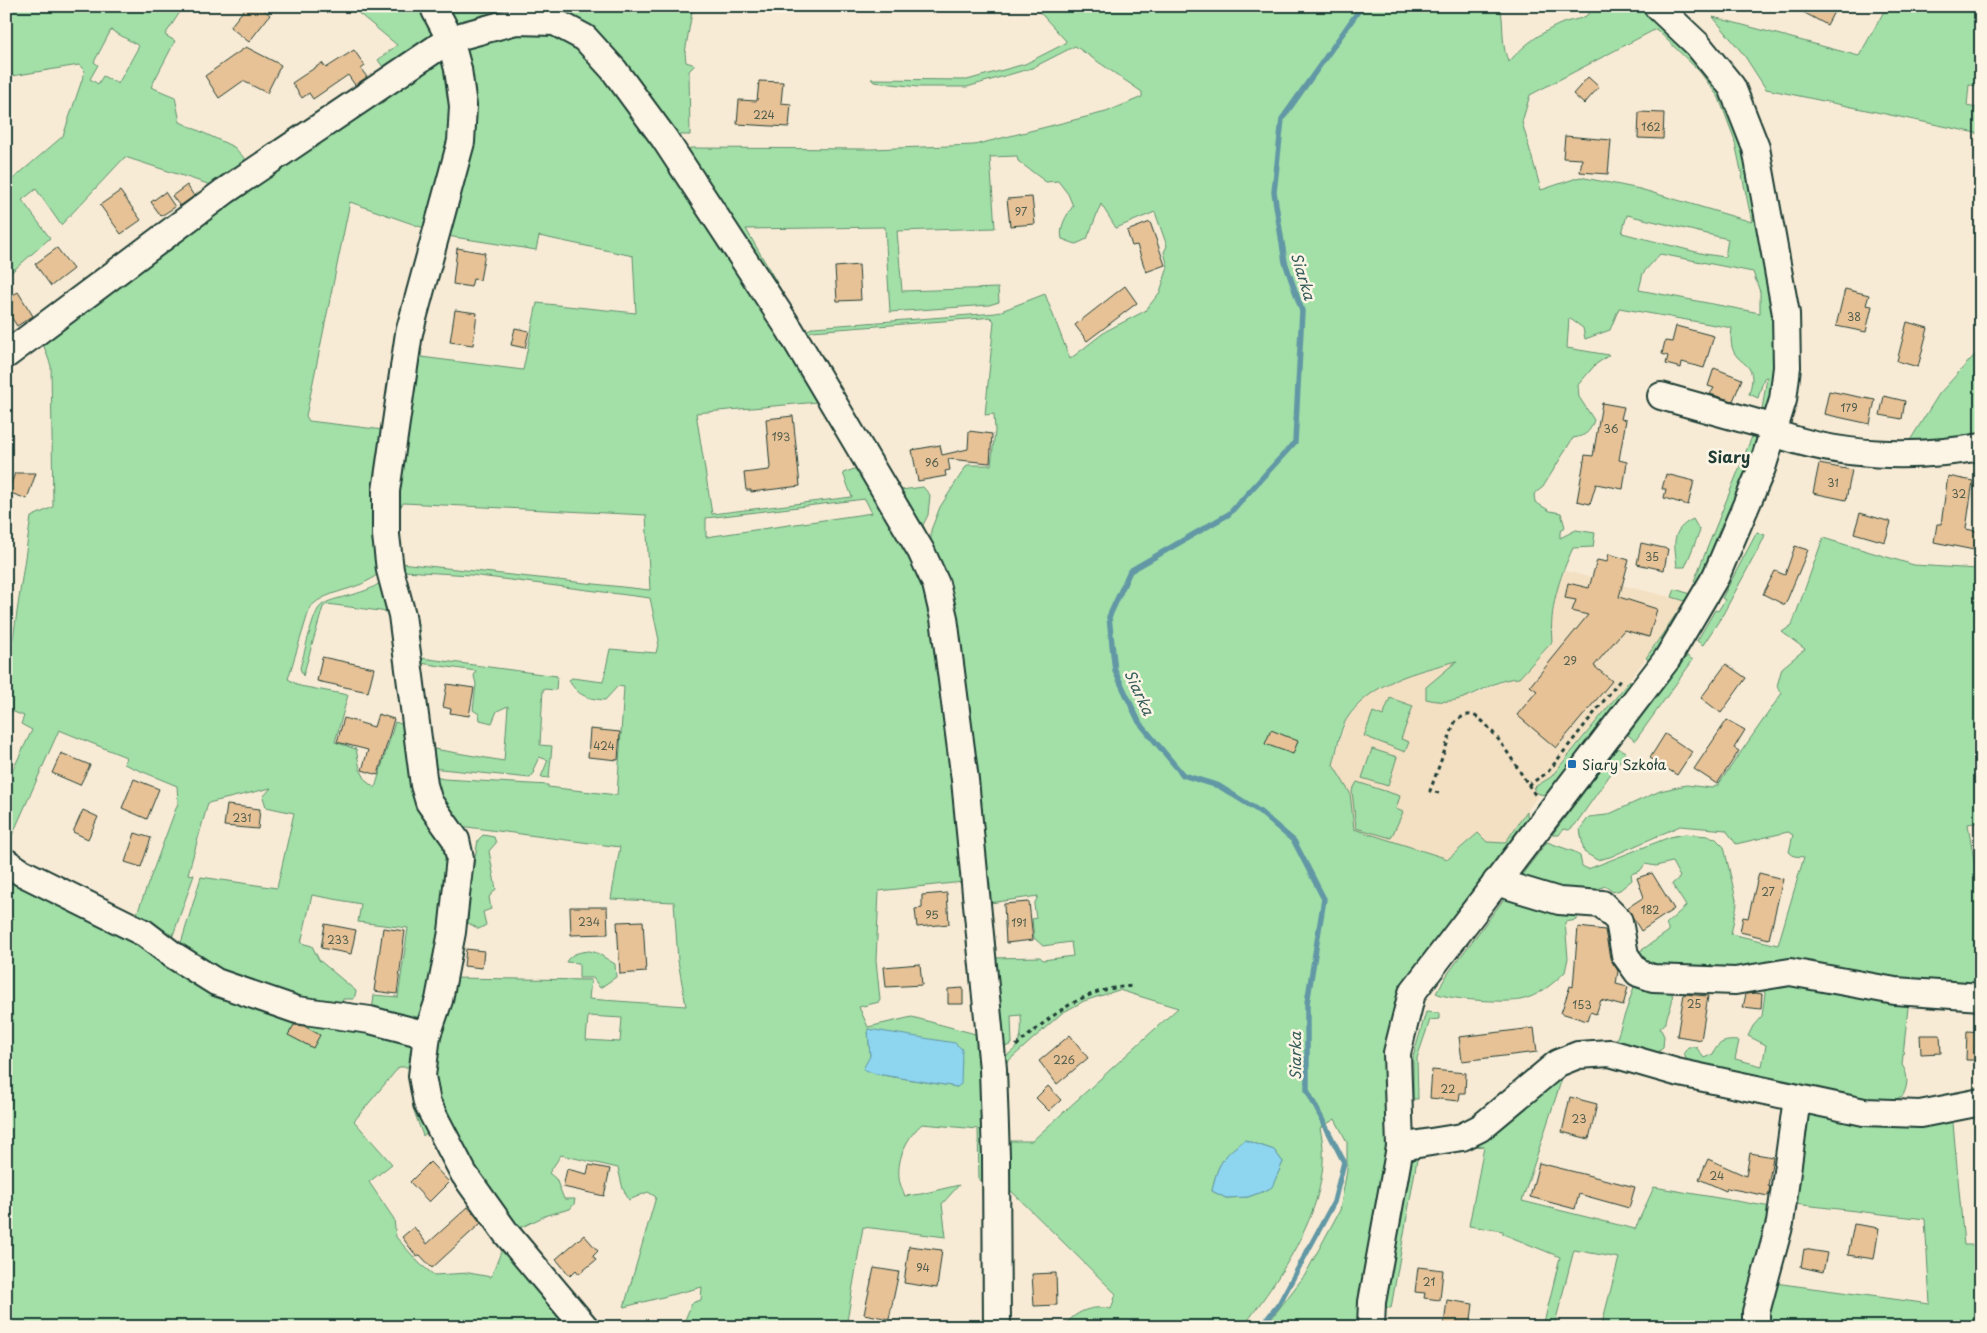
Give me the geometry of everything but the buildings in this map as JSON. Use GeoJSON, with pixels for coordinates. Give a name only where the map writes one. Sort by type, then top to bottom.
{"type":"FeatureCollection","features":[{"type":"Feature","properties":{"kind":"street"},"geometry":{"type":"LineString","coordinates":[[1371,1327],[1372,1302],[1400,1147],[1397,1053],[1412,993],[1667,659],[1716,576],[1762,468],[1783,400],[1787,367],[1786,314],[1756,148],[1732,87],[1697,44],[1656,6]]}},
{"type":"Feature","properties":{"kind":"street"},"geometry":{"type":"LineString","coordinates":[[433,7],[450,39],[458,69],[463,106],[461,142],[409,332],[386,491],[386,535],[390,570],[402,615],[424,785],[429,802],[456,840],[460,858],[450,942],[439,1000],[427,1036],[422,1076],[427,1103],[464,1174],[506,1233],[585,1327]]}},
{"type":"Feature","properties":{"kind":"street"},"geometry":{"type":"LineString","coordinates":[[6,356],[225,191],[450,39],[516,21],[555,22],[585,38],[668,143],[790,330],[911,534],[936,584],[944,618],[966,780],[993,1069],[996,1157],[997,1327]]}},
{"type":"Feature","properties":{"kind":"street"},"geometry":{"type":"LineString","coordinates":[[1661,396],[1775,430],[1788,438],[1865,453],[1944,454],[1981,447]]}},
{"type":"Feature","properties":{"kind":"street"},"geometry":{"type":"LineString","coordinates":[[6,862],[21,872],[144,932],[173,955],[216,982],[297,1010],[370,1020],[427,1036]]}},
{"type":"Feature","properties":{"kind":"street"},"geometry":{"type":"LineString","coordinates":[[1496,882],[1558,901],[1602,904],[1619,922],[1626,955],[1638,974],[1652,978],[1735,981],[1790,972],[1923,997],[1981,996]]}},
{"type":"Feature","properties":{"kind":"street"},"geometry":{"type":"LineString","coordinates":[[1400,1147],[1462,1137],[1480,1128],[1558,1063],[1578,1055],[1610,1053],[1676,1072],[1864,1112],[1920,1114],[1981,1102]]}},
{"type":"Feature","properties":{"kind":"street"},"geometry":{"type":"LineString","coordinates":[[1756,1327],[1756,1312],[1780,1223],[1796,1098]]}},
{"type":"Feature","properties":{"kind":"path"},"geometry":{"type":"LineString","coordinates":[[1439,793],[1430,791],[1455,722],[1461,716],[1470,714],[1484,723],[1502,744],[1535,796],[1542,800]]}},
{"type":"Feature","properties":{"kind":"path"},"geometry":{"type":"LineString","coordinates":[[1528,785],[1547,773]]}},
{"type":"Feature","properties":{"kind":"path"},"geometry":{"type":"LineString","coordinates":[[1016,1046],[1061,1008],[1081,997],[1134,986]]}},
{"type":"Feature","properties":{"kind":"shaded area"},"geometry":{"type":"Polygon","coordinates":[[[1565,571],[1686,601],[1638,669],[1550,777],[1533,787],[1539,794],[1505,843],[1487,842],[1477,833],[1448,859],[1353,829],[1350,793],[1333,765],[1346,721],[1367,695],[1401,677],[1459,661],[1426,687],[1470,697],[1509,679],[1519,678],[1552,643],[1551,625],[1556,590],[1565,571]]]}},
{"type":"Feature","properties":{"kind":"green space"},"geometry":{"type":"Polygon","coordinates":[[[6,6],[184,6],[165,35],[175,41],[151,87],[175,97],[180,122],[234,147],[248,162],[217,187],[125,157],[61,225],[36,189],[22,200],[50,238],[6,277],[6,185],[63,136],[85,71],[79,65],[6,77],[6,6]],[[111,30],[94,62],[98,65],[90,79],[98,84],[103,76],[118,84],[139,46],[111,30]]]}},
{"type":"Feature","properties":{"kind":"green space"},"geometry":{"type":"Polygon","coordinates":[[[350,6],[411,6],[429,13],[437,36],[347,93],[383,67],[378,60],[397,45],[350,6]]]}},
{"type":"Feature","properties":{"kind":"green space"},"geometry":{"type":"Polygon","coordinates":[[[444,6],[537,6],[533,12],[457,27],[444,6]]]}},
{"type":"Feature","properties":{"kind":"green space"},"geometry":{"type":"Polygon","coordinates":[[[557,6],[693,6],[685,53],[686,62],[695,65],[689,71],[690,135],[674,135],[557,6]]]}},
{"type":"Feature","properties":{"kind":"green space"},"geometry":{"type":"Polygon","coordinates":[[[1034,6],[1493,6],[1501,10],[1504,44],[1509,62],[1527,44],[1541,34],[1563,23],[1582,18],[1591,11],[1583,6],[1644,6],[1660,18],[1704,63],[1730,101],[1743,126],[1778,335],[1776,392],[1770,417],[1761,416],[1767,377],[1764,378],[1758,398],[1749,394],[1752,380],[1751,371],[1735,355],[1731,340],[1732,328],[1619,308],[1610,330],[1585,339],[1583,328],[1569,318],[1567,348],[1609,355],[1595,365],[1578,385],[1579,397],[1594,420],[1591,428],[1584,435],[1573,438],[1543,487],[1534,494],[1535,502],[1550,511],[1561,513],[1565,527],[1560,532],[1560,538],[1576,530],[1595,533],[1593,547],[1573,548],[1563,571],[1556,594],[1552,618],[1552,642],[1519,678],[1496,683],[1453,701],[1426,699],[1426,687],[1457,661],[1395,680],[1368,696],[1356,707],[1346,720],[1342,730],[1333,765],[1350,793],[1354,829],[1448,859],[1478,833],[1487,842],[1505,843],[1527,811],[1528,829],[1472,902],[1409,992],[1397,1017],[1388,1073],[1391,1159],[1376,1234],[1362,1285],[1361,1327],[1265,1327],[1305,1275],[1340,1210],[1347,1170],[1347,1142],[1335,1119],[1320,1128],[1323,1154],[1321,1181],[1314,1207],[1303,1234],[1274,1283],[1243,1327],[1063,1327],[1068,1321],[1084,1310],[1097,1308],[1111,1309],[1116,1294],[1002,1182],[1001,1058],[1017,1046],[1021,1035],[1021,1015],[1011,1016],[1012,1044],[1003,1048],[999,1044],[992,958],[1040,957],[1043,960],[1073,956],[1071,942],[1043,946],[1034,938],[1032,919],[1036,918],[1034,905],[1038,896],[990,903],[996,949],[990,950],[974,806],[982,804],[972,731],[953,623],[939,568],[931,547],[931,530],[940,507],[967,465],[991,465],[995,431],[994,414],[985,415],[994,321],[990,317],[812,331],[809,334],[808,339],[901,490],[923,487],[930,495],[928,515],[923,525],[925,529],[920,537],[863,436],[804,341],[805,331],[814,327],[996,313],[1045,294],[1070,359],[1106,331],[1145,311],[1160,292],[1168,267],[1164,252],[1167,246],[1155,212],[1116,228],[1101,204],[1087,239],[1076,244],[1062,239],[1062,226],[1073,206],[1068,194],[1058,181],[1046,182],[1018,161],[1017,156],[990,157],[995,228],[897,231],[902,291],[998,288],[999,302],[989,305],[890,312],[885,227],[746,229],[799,321],[788,318],[686,160],[690,148],[871,149],[974,145],[1106,112],[1142,97],[1142,92],[1075,46],[1032,68],[967,87],[918,87],[874,82],[871,79],[967,80],[1025,64],[1064,44],[1066,41],[1034,6]],[[1656,29],[1530,95],[1522,122],[1541,190],[1580,177],[1640,189],[1752,222],[1734,138],[1719,98],[1700,72],[1656,29]],[[1627,215],[1622,233],[1704,254],[1725,257],[1728,239],[1627,215]],[[1660,254],[1643,273],[1639,290],[1760,313],[1760,292],[1753,272],[1660,254]],[[1119,990],[1084,1001],[1062,1013],[1005,1064],[1007,1141],[1032,1141],[1178,1008],[1119,990]],[[1245,1140],[1231,1151],[1219,1167],[1212,1191],[1226,1198],[1248,1197],[1267,1190],[1272,1186],[1283,1162],[1274,1150],[1245,1140]]]}},
{"type":"Feature","properties":{"kind":"green space"},"geometry":{"type":"Polygon","coordinates":[[[1887,6],[1981,6],[1981,86],[1969,85],[1967,106],[1981,109],[1981,134],[1766,89],[1744,55],[1713,17],[1859,56],[1887,6]]]}},
{"type":"Feature","properties":{"kind":"green space"},"geometry":{"type":"Polygon","coordinates":[[[541,30],[592,55],[783,330],[818,402],[696,413],[712,514],[852,497],[843,473],[860,467],[931,594],[963,882],[879,891],[876,960],[880,1000],[879,1002],[859,1007],[868,1027],[912,1017],[983,1036],[989,1181],[979,1180],[978,1129],[922,1124],[917,1129],[904,1148],[899,1169],[900,1182],[905,1196],[959,1185],[942,1204],[946,1237],[863,1227],[846,1327],[682,1327],[692,1303],[701,1300],[702,1287],[624,1307],[656,1197],[648,1192],[629,1200],[623,1189],[618,1168],[561,1155],[549,1173],[556,1179],[564,1199],[575,1199],[574,1204],[570,1209],[547,1215],[522,1227],[508,1227],[468,1169],[427,1073],[449,978],[591,980],[589,999],[686,1006],[678,961],[674,902],[611,899],[620,847],[452,825],[426,775],[444,779],[548,785],[548,787],[617,795],[624,687],[618,686],[605,700],[599,700],[584,696],[576,690],[569,680],[572,678],[603,682],[610,649],[656,653],[659,640],[650,598],[471,575],[403,571],[414,619],[419,625],[421,658],[557,676],[556,690],[543,689],[540,745],[552,746],[549,778],[541,777],[548,760],[539,757],[533,770],[535,772],[530,778],[431,768],[428,748],[504,761],[508,706],[497,711],[492,723],[480,720],[479,714],[473,710],[476,684],[474,676],[476,671],[420,663],[393,551],[412,349],[422,349],[421,357],[523,370],[537,303],[636,313],[633,256],[539,236],[536,250],[447,236],[463,48],[468,42],[541,30]],[[865,499],[706,518],[706,537],[872,513],[865,499]],[[403,503],[397,513],[400,563],[650,590],[646,515],[403,503]],[[588,1016],[586,1040],[620,1042],[622,1018],[588,1016]],[[868,1029],[870,1056],[876,1074],[957,1087],[868,1029]]]}},
{"type":"Feature","properties":{"kind":"green space"},"geometry":{"type":"Polygon","coordinates":[[[442,54],[457,83],[379,573],[362,584],[326,596],[310,607],[288,679],[300,686],[348,695],[335,742],[356,749],[360,769],[367,782],[375,788],[395,722],[410,727],[452,841],[429,1023],[372,1012],[374,995],[398,997],[408,928],[358,922],[361,904],[312,895],[301,943],[312,946],[319,960],[356,991],[354,999],[343,999],[342,1006],[283,1001],[179,950],[201,877],[277,888],[294,813],[266,807],[263,797],[271,788],[208,803],[188,874],[194,875],[170,944],[135,919],[178,803],[177,786],[124,764],[126,757],[59,730],[6,849],[6,784],[32,730],[21,724],[24,716],[6,709],[6,643],[13,639],[31,517],[53,507],[51,366],[41,338],[442,54]],[[350,202],[306,416],[309,421],[384,430],[424,228],[350,202]]]}},
{"type":"Feature","properties":{"kind":"green space"},"geometry":{"type":"Polygon","coordinates":[[[1981,348],[1981,440],[1907,445],[1939,394],[1981,348]]]}},
{"type":"Feature","properties":{"kind":"green space"},"geometry":{"type":"Polygon","coordinates":[[[1755,429],[1764,433],[1700,583],[1694,581],[1755,429]]]}},
{"type":"Feature","properties":{"kind":"green space"},"geometry":{"type":"Polygon","coordinates":[[[1693,519],[1700,531],[1685,567],[1677,567],[1675,539],[1680,528],[1693,519]]]}},
{"type":"Feature","properties":{"kind":"green space"},"geometry":{"type":"Polygon","coordinates":[[[1757,532],[1765,535],[1761,544],[1722,616],[1703,645],[1697,641],[1715,610],[1718,611],[1725,600],[1722,598],[1757,532]]]}},
{"type":"Feature","properties":{"kind":"green space"},"geometry":{"type":"Polygon","coordinates":[[[1823,538],[1914,565],[1977,569],[1978,566],[1981,566],[1981,822],[1968,824],[1981,902],[1981,990],[1646,974],[1629,959],[1669,931],[1666,924],[1686,906],[1672,884],[1680,877],[1672,862],[1656,866],[1645,864],[1640,871],[1631,874],[1632,880],[1620,890],[1613,892],[1605,886],[1575,899],[1517,881],[1547,842],[1575,852],[1580,856],[1582,866],[1588,869],[1670,837],[1685,834],[1708,836],[1715,838],[1724,847],[1737,904],[1731,934],[1778,945],[1804,857],[1794,856],[1789,852],[1793,835],[1788,832],[1736,844],[1726,830],[1680,826],[1610,857],[1597,860],[1584,852],[1580,829],[1589,817],[1607,815],[1660,791],[1686,785],[1712,788],[1718,785],[1782,693],[1777,686],[1782,668],[1805,649],[1782,632],[1792,625],[1823,538]]]}},
{"type":"Feature","properties":{"kind":"green space"},"geometry":{"type":"Polygon","coordinates":[[[382,581],[395,613],[327,604],[323,607],[303,676],[300,668],[311,628],[319,608],[330,601],[366,590],[382,581]]]}},
{"type":"Feature","properties":{"kind":"green space"},"geometry":{"type":"Polygon","coordinates":[[[1675,589],[1690,594],[1652,662],[1646,658],[1685,601],[1672,597],[1675,589]]]}},
{"type":"Feature","properties":{"kind":"green space"},"geometry":{"type":"Polygon","coordinates":[[[1687,656],[1693,660],[1635,741],[1628,735],[1687,656]]]}},
{"type":"Feature","properties":{"kind":"green space"},"geometry":{"type":"Polygon","coordinates":[[[1630,680],[1630,687],[1547,795],[1539,794],[1533,788],[1551,777],[1630,680]]]}},
{"type":"Feature","properties":{"kind":"green space"},"geometry":{"type":"Polygon","coordinates":[[[1390,698],[1413,706],[1401,739],[1409,742],[1405,752],[1364,736],[1373,712],[1383,716],[1390,698]]]}},
{"type":"Feature","properties":{"kind":"green space"},"geometry":{"type":"Polygon","coordinates":[[[1617,748],[1626,752],[1575,825],[1569,830],[1563,829],[1559,835],[1552,835],[1617,748]]]}},
{"type":"Feature","properties":{"kind":"green space"},"geometry":{"type":"Polygon","coordinates":[[[1372,749],[1397,757],[1388,786],[1362,778],[1372,749]]]}},
{"type":"Feature","properties":{"kind":"green space"},"geometry":{"type":"Polygon","coordinates":[[[1357,782],[1400,796],[1396,809],[1403,812],[1391,838],[1356,828],[1352,791],[1357,782]]]}},
{"type":"Feature","properties":{"kind":"green space"},"geometry":{"type":"Polygon","coordinates":[[[483,835],[494,837],[496,843],[489,851],[496,889],[489,897],[491,909],[483,912],[486,925],[479,929],[468,923],[469,894],[478,840],[483,835]]]}},
{"type":"Feature","properties":{"kind":"green space"},"geometry":{"type":"Polygon","coordinates":[[[6,870],[183,966],[417,1040],[430,1130],[423,1136],[413,1108],[409,1067],[399,1067],[354,1121],[392,1164],[369,1182],[394,1219],[396,1237],[420,1264],[434,1275],[469,1273],[491,1277],[507,1237],[581,1327],[6,1327],[6,870]]]}},
{"type":"Feature","properties":{"kind":"green space"},"geometry":{"type":"Polygon","coordinates":[[[1507,895],[1578,908],[1577,920],[1565,922],[1568,958],[1565,972],[1533,996],[1520,1000],[1477,1000],[1436,993],[1449,972],[1507,895]]]}},
{"type":"Feature","properties":{"kind":"green space"},"geometry":{"type":"Polygon","coordinates":[[[590,951],[615,964],[616,977],[600,988],[593,978],[579,978],[579,963],[566,962],[573,955],[590,951]]]}},
{"type":"Feature","properties":{"kind":"green space"},"geometry":{"type":"Polygon","coordinates":[[[1637,978],[1670,987],[1672,993],[1672,1002],[1666,1023],[1660,1028],[1664,1036],[1663,1048],[1654,1055],[1615,1044],[1637,978]]]}},
{"type":"Feature","properties":{"kind":"green space"},"geometry":{"type":"Polygon","coordinates":[[[1761,981],[1909,998],[1902,1065],[1907,1077],[1904,1093],[1902,1097],[1899,1097],[1898,1102],[1906,1108],[1687,1062],[1684,1053],[1688,1047],[1696,1047],[1704,1058],[1713,1054],[1717,1046],[1723,1042],[1739,1041],[1735,1059],[1762,1066],[1766,1045],[1748,1036],[1753,1026],[1762,1016],[1765,993],[1761,988],[1761,981]]]}},
{"type":"Feature","properties":{"kind":"green space"},"geometry":{"type":"Polygon","coordinates":[[[1426,1012],[1439,1013],[1439,1019],[1430,1020],[1417,1058],[1418,1099],[1413,1099],[1413,1057],[1426,1012]]]}},
{"type":"Feature","properties":{"kind":"green space"},"geometry":{"type":"Polygon","coordinates":[[[1567,1063],[1522,1201],[1635,1229],[1654,1187],[1777,1208],[1751,1327],[1601,1327],[1619,1258],[1574,1250],[1554,1327],[1543,1327],[1560,1257],[1503,1234],[1503,1231],[1469,1226],[1484,1147],[1466,1145],[1567,1063]]]}},
{"type":"Feature","properties":{"kind":"green space"},"geometry":{"type":"Polygon","coordinates":[[[1801,1106],[1952,1112],[1964,1245],[1981,1245],[1981,1320],[1967,1324],[1968,1327],[1764,1327],[1775,1283],[1930,1304],[1925,1219],[1786,1203],[1801,1106]]]}},
{"type":"Feature","properties":{"kind":"green space"},"geometry":{"type":"Polygon","coordinates":[[[1413,1154],[1418,1154],[1391,1308],[1385,1307],[1413,1154]]]}},
{"type":"Feature","properties":{"kind":"water"},"geometry":{"type":"Polygon","coordinates":[[[868,1029],[955,1043],[962,1049],[961,1084],[957,1087],[876,1074],[863,1069],[870,1056],[868,1029]]]}},
{"type":"Feature","properties":{"kind":"water"},"geometry":{"type":"Polygon","coordinates":[[[1245,1140],[1274,1150],[1283,1162],[1272,1187],[1248,1197],[1226,1198],[1212,1191],[1216,1174],[1226,1156],[1245,1140]]]}},
{"type":"Feature","properties":{"kind":"waterway","name":"Siarka"},"geometry":{"type":"LineString","coordinates":[[1261,1327],[1279,1304],[1334,1202],[1344,1162],[1307,1090],[1307,1003],[1324,899],[1294,841],[1259,811],[1219,786],[1183,775],[1139,722],[1115,671],[1109,617],[1130,571],[1229,514],[1295,442],[1302,311],[1285,262],[1274,192],[1282,119],[1362,6]]}},
{"type":"Feature","properties":{"kind":"place","name":"Siary Szkoła"},"geometry":{"type":"Point","coordinates":[1572,764]}},
{"type":"Feature","properties":{"kind":"district","name":"Siary"},"geometry":{"type":"Point","coordinates":[1729,456]}}]}
